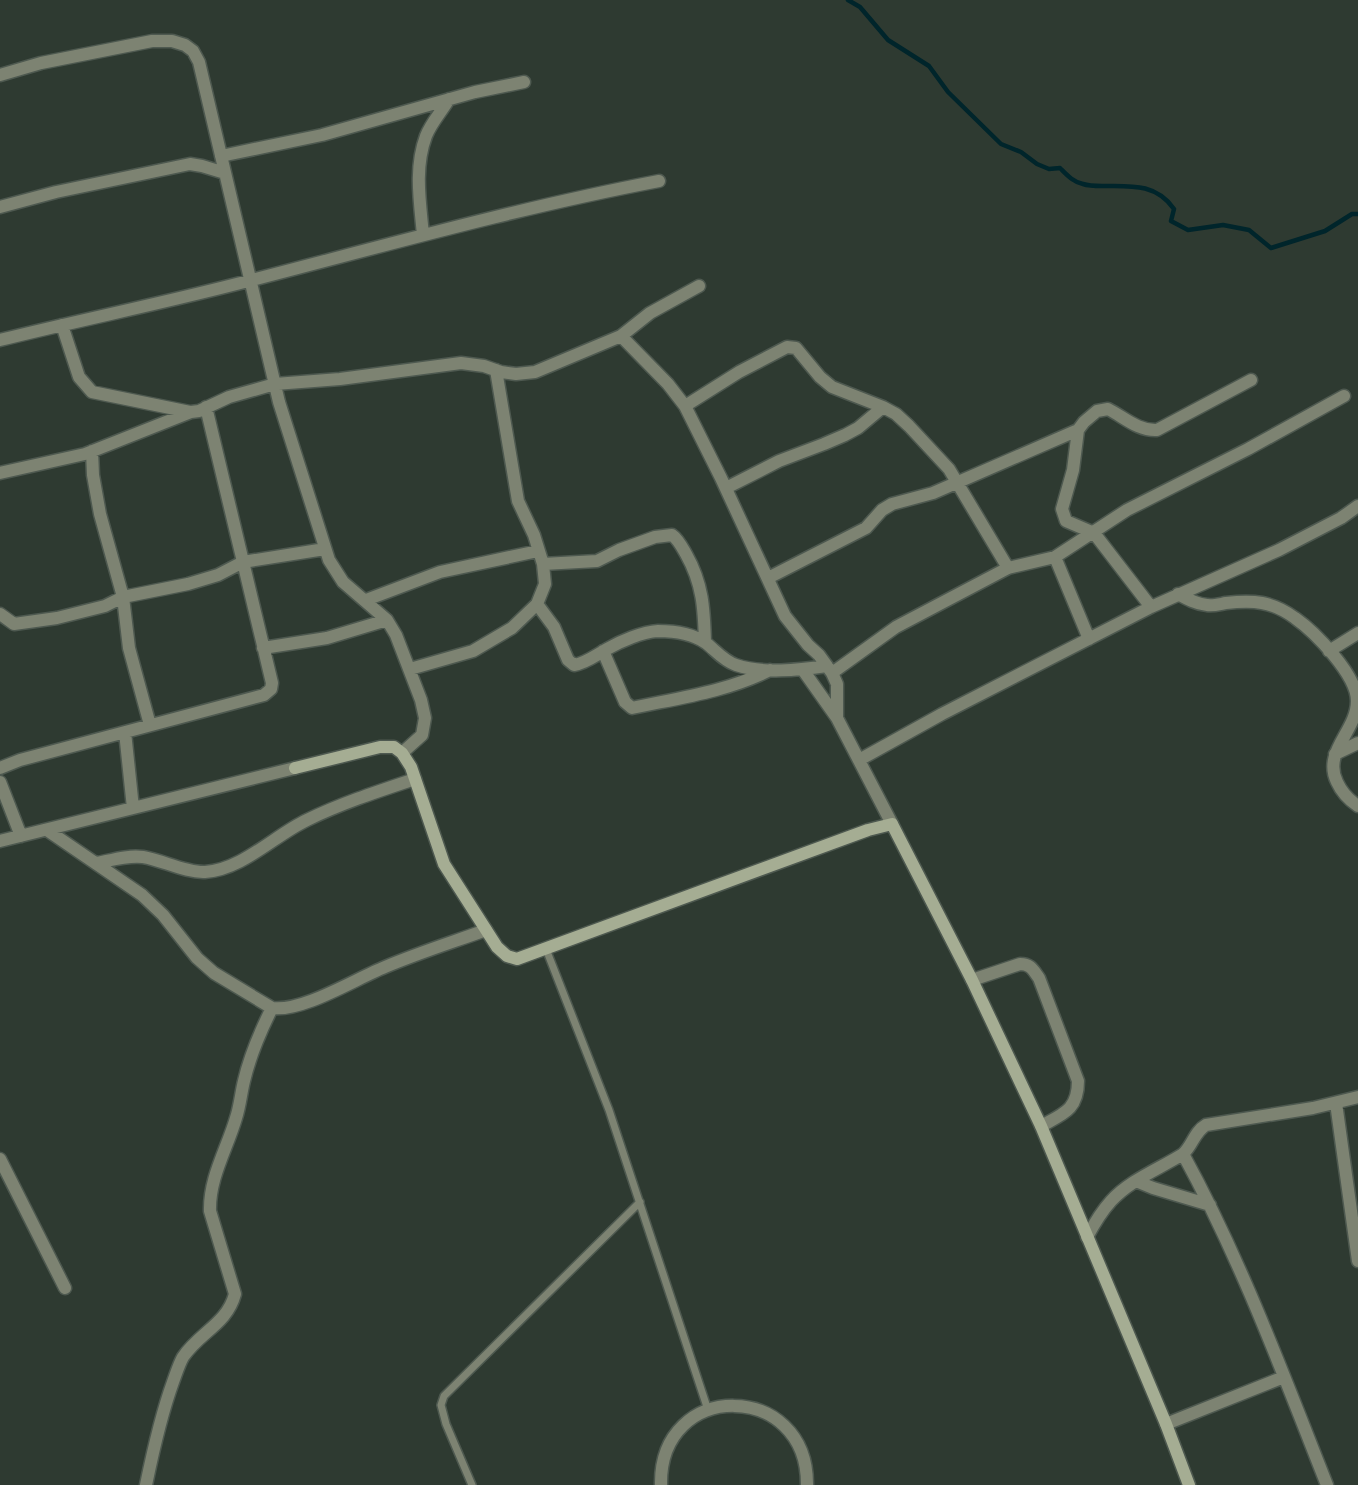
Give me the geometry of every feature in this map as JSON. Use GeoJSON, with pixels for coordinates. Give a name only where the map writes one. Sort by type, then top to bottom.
{"type":"FeatureCollection","features":[{"type":"Feature","properties":{"kind":"street"},"geometry":{"type":"LineString","coordinates":[[0,75],[41,63],[152,41],[172,40],[193,51],[199,62],[275,384],[325,549],[343,582],[387,620],[410,669],[421,700],[425,718],[422,735],[402,753]]}},
{"type":"Feature","properties":{"kind":"street"},"geometry":{"type":"LineString","coordinates":[[221,156],[322,135],[475,92],[524,82]]}},
{"type":"Feature","properties":{"kind":"street"},"geometry":{"type":"LineString","coordinates":[[423,235],[418,182],[421,156],[427,134],[449,99]]}},
{"type":"Feature","properties":{"kind":"street"},"geometry":{"type":"LineString","coordinates":[[0,207],[56,192],[190,164],[225,173]]}},
{"type":"Feature","properties":{"kind":"street"},"geometry":{"type":"LineString","coordinates":[[0,340],[250,281],[423,235],[605,191],[658,181]]}},
{"type":"Feature","properties":{"kind":"street"},"geometry":{"type":"LineString","coordinates":[[0,473],[92,451],[191,412],[199,411],[229,397],[275,384],[340,379],[461,363],[516,374],[535,372],[621,336],[650,313],[699,286]]}},
{"type":"Feature","properties":{"kind":"street"},"geometry":{"type":"LineString","coordinates":[[62,325],[79,377],[92,392],[191,412]]}},
{"type":"Feature","properties":{"kind":"street"},"geometry":{"type":"LineString","coordinates":[[621,336],[668,384],[685,406],[785,616],[829,670],[837,684],[837,718]]}},
{"type":"Feature","properties":{"kind":"street"},"geometry":{"type":"LineString","coordinates":[[685,406],[738,372],[787,347],[796,348],[820,377],[832,387],[883,407],[896,414],[909,426],[949,468],[1008,568]]}},
{"type":"Feature","properties":{"kind":"street"},"geometry":{"type":"LineString","coordinates":[[410,669],[473,651],[512,628],[537,604],[545,584],[543,564],[534,535],[518,501],[496,370]]}},
{"type":"Feature","properties":{"kind":"street"},"geometry":{"type":"LineString","coordinates":[[1151,607],[1094,533],[1066,521],[1062,509],[1073,470],[1078,430],[1097,411],[1108,409],[1139,427],[1157,430],[1251,380]]}},
{"type":"Feature","properties":{"kind":"street"},"geometry":{"type":"LineString","coordinates":[[537,604],[554,627],[567,660],[574,665],[582,664],[603,651],[632,638],[657,631],[688,634],[705,642],[731,663],[745,667],[795,671],[829,670],[896,627],[1008,568],[1055,558],[1127,510],[1248,449],[1344,396]]}},
{"type":"Feature","properties":{"kind":"street"},"geometry":{"type":"LineString","coordinates":[[0,768],[20,760],[264,695],[271,689],[272,683],[206,407]]}},
{"type":"Feature","properties":{"kind":"street"},"geometry":{"type":"LineString","coordinates":[[726,488],[779,461],[858,428],[883,407]]}},
{"type":"Feature","properties":{"kind":"street"},"geometry":{"type":"LineString","coordinates":[[768,578],[866,528],[882,510],[892,504],[933,493],[1078,430]]}},
{"type":"Feature","properties":{"kind":"street"},"geometry":{"type":"LineString","coordinates":[[92,451],[93,475],[100,514],[123,597],[129,648],[150,726]]}},
{"type":"Feature","properties":{"kind":"street"},"geometry":{"type":"LineString","coordinates":[[859,760],[942,714],[1151,607],[1279,550],[1341,519],[1358,506]]}},
{"type":"Feature","properties":{"kind":"street"},"geometry":{"type":"LineString","coordinates":[[543,564],[597,561],[646,540],[672,535],[683,548],[697,573],[704,606],[705,642]]}},
{"type":"Feature","properties":{"kind":"street"},"geometry":{"type":"LineString","coordinates":[[0,614],[14,624],[57,618],[96,608],[123,597],[188,584],[218,575],[243,562],[325,549]]}},
{"type":"Feature","properties":{"kind":"street"},"geometry":{"type":"LineString","coordinates":[[366,600],[440,572],[538,551]]}},
{"type":"Feature","properties":{"kind":"street"},"geometry":{"type":"LineString","coordinates":[[1055,558],[1089,639]]}},
{"type":"Feature","properties":{"kind":"street"},"geometry":{"type":"LineString","coordinates":[[1178,594],[1209,606],[1256,600],[1276,606],[1296,618],[1344,666],[1357,701],[1350,726],[1335,754],[1332,766],[1335,779],[1342,791],[1358,806]]}},
{"type":"Feature","properties":{"kind":"street"},"geometry":{"type":"LineString","coordinates":[[263,648],[327,638],[387,620]]}},
{"type":"Feature","properties":{"kind":"street"},"geometry":{"type":"LineString","coordinates":[[1329,651],[1358,633]]}},
{"type":"Feature","properties":{"kind":"street"},"geometry":{"type":"LineString","coordinates":[[603,651],[625,702],[632,708],[726,689],[771,669]]}},
{"type":"Feature","properties":{"kind":"street"},"geometry":{"type":"LineString","coordinates":[[726,689],[731,663]]}},
{"type":"Feature","properties":{"kind":"street"},"geometry":{"type":"LineString","coordinates":[[803,670],[837,718],[972,980],[1041,1126],[1166,1424],[1189,1485]]}},
{"type":"Feature","properties":{"kind":"street"},"geometry":{"type":"LineString","coordinates":[[125,732],[133,808]]}},
{"type":"Feature","properties":{"kind":"street"},"geometry":{"type":"LineString","coordinates":[[1335,754],[1358,743]]}},
{"type":"Feature","properties":{"kind":"street"},"geometry":{"type":"LineString","coordinates":[[0,841],[380,747],[394,747],[402,753],[411,767],[444,864],[497,947],[507,956],[518,959],[868,830],[892,824]]}},
{"type":"Feature","properties":{"kind":"street"},"geometry":{"type":"LineString","coordinates":[[98,863],[129,856],[144,857],[204,872],[224,868],[306,820],[415,778]]}},
{"type":"Feature","properties":{"kind":"street"},"geometry":{"type":"LineString","coordinates":[[0,782],[21,836]]}},
{"type":"Feature","properties":{"kind":"street"},"geometry":{"type":"LineString","coordinates":[[47,830],[142,895],[163,915],[197,958],[214,973],[272,1008],[283,1010],[301,1005],[385,967],[486,930]]}},
{"type":"Feature","properties":{"kind":"street"},"geometry":{"type":"LineString","coordinates":[[972,980],[1020,964],[1032,967],[1039,978],[1078,1081],[1078,1095],[1071,1107],[1064,1114],[1041,1126]]}},
{"type":"Feature","properties":{"kind":"street"},"geometry":{"type":"LineString","coordinates":[[146,1485],[168,1396],[182,1358],[232,1307],[235,1294],[210,1211],[210,1199],[237,1116],[243,1083],[256,1038],[272,1008]]}},
{"type":"Feature","properties":{"kind":"street"},"geometry":{"type":"LineString","coordinates":[[1087,1237],[1099,1215],[1112,1200],[1136,1181],[1183,1154],[1189,1149],[1195,1135],[1206,1125],[1312,1108],[1358,1097]]}},
{"type":"Feature","properties":{"kind":"street"},"geometry":{"type":"LineString","coordinates":[[1336,1103],[1358,1261]]}},
{"type":"Feature","properties":{"kind":"street"},"geometry":{"type":"LineString","coordinates":[[1183,1154],[1210,1205],[1284,1377],[1327,1485]]}},
{"type":"Feature","properties":{"kind":"street"},"geometry":{"type":"LineString","coordinates":[[0,1159],[65,1288]]}},
{"type":"Feature","properties":{"kind":"street"},"geometry":{"type":"LineString","coordinates":[[1136,1181],[1210,1205]]}},
{"type":"Feature","properties":{"kind":"street"},"geometry":{"type":"LineString","coordinates":[[1166,1424],[1284,1377]]}},
{"type":"Feature","properties":{"kind":"street"},"geometry":{"type":"LineString","coordinates":[[661,1485],[663,1459],[674,1436],[692,1418],[708,1410],[728,1405],[741,1405],[765,1412],[786,1427],[801,1448],[806,1467],[807,1485]]}},
{"type":"Feature","properties":{"kind":"lane"},"geometry":{"type":"LineString","coordinates":[[546,949],[609,1110],[708,1410]]}},
{"type":"Feature","properties":{"kind":"lane"},"geometry":{"type":"LineString","coordinates":[[472,1485],[446,1424],[441,1405],[444,1395],[640,1202]]}},
{"type":"Feature","properties":{"kind":"waterway"},"geometry":{"type":"LineString","coordinates":[[848,0],[860,7],[888,40],[929,66],[948,92],[1001,144],[1021,152],[1037,164],[1049,169],[1060,168],[1079,183],[1092,186],[1132,186],[1151,190],[1159,194],[1174,209],[1171,221],[1188,230],[1223,225],[1249,230],[1271,248],[1325,231],[1352,214],[1358,214]]}}]}
